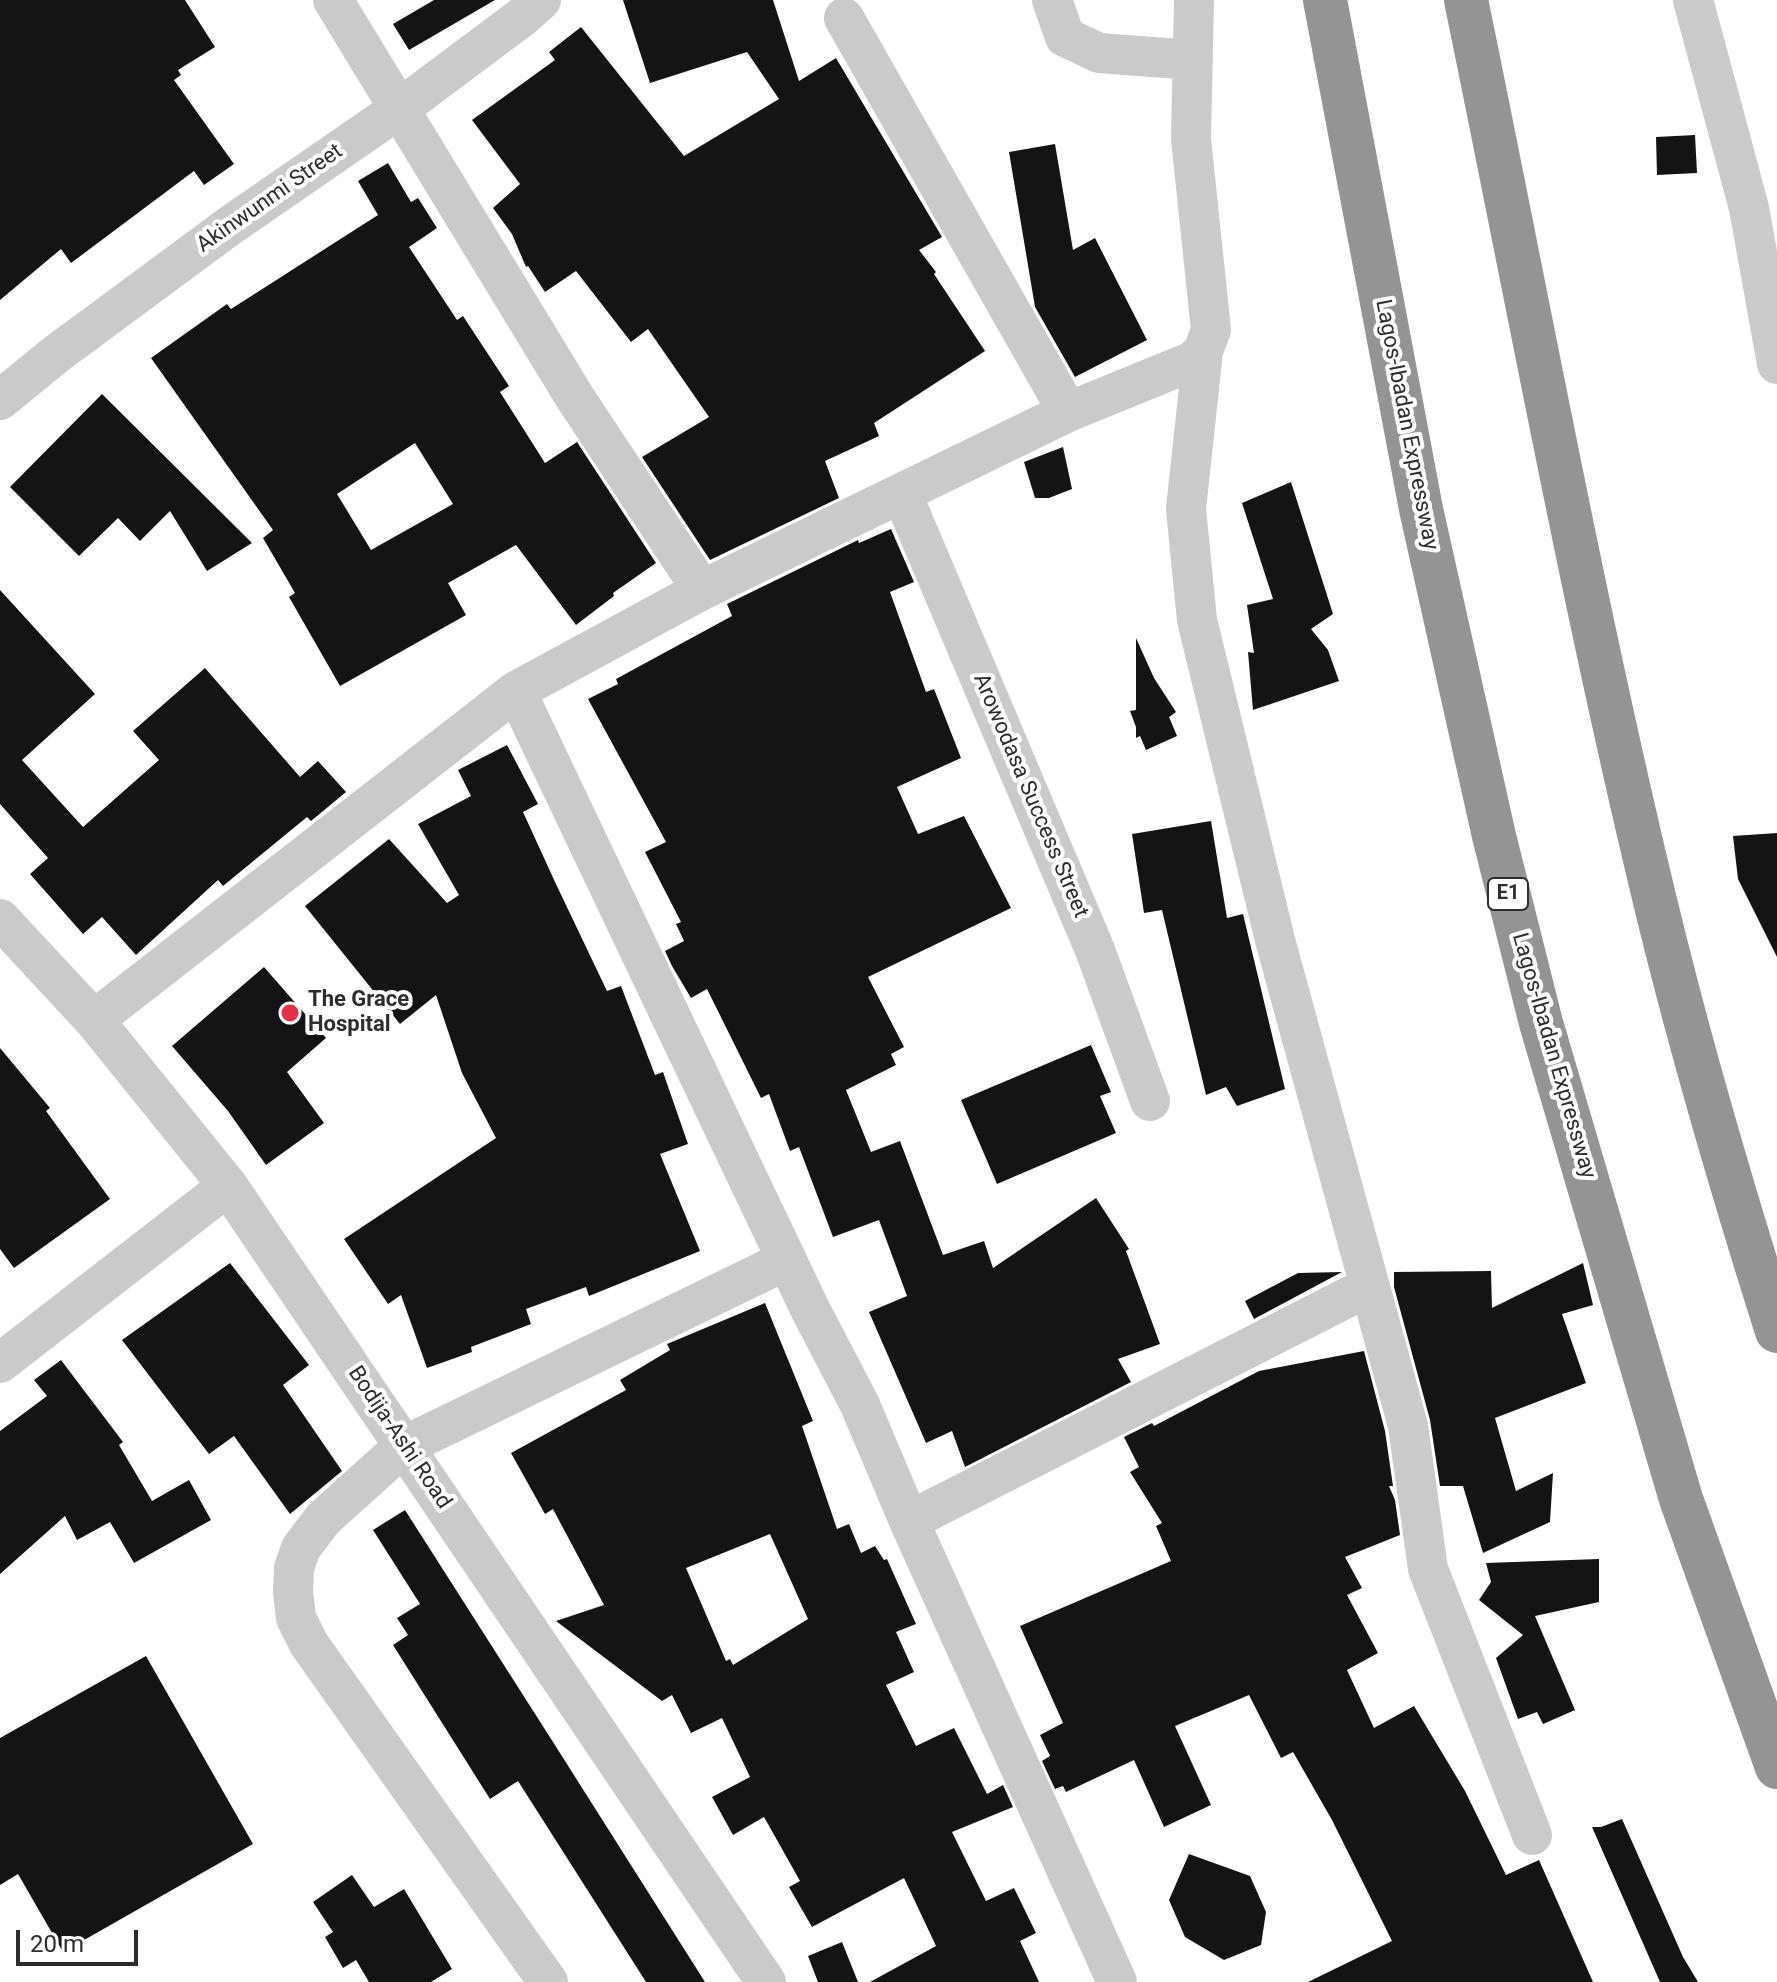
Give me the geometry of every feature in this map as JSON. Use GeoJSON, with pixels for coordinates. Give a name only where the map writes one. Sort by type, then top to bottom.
{"type":"FeatureCollection","features":[{"type":"Feature","properties":{"kind":"highway","name":"Lagos-Ibadan Expressway"},"geometry":{"type":"LineString","coordinates":[[1325,0],[1424,524],[1494,836],[1541,1023],[1681,1499],[1777,1767]]}},
{"type":"Feature","properties":{"kind":"highway"},"geometry":{"type":"LineString","coordinates":[[1466,0],[1552,429],[1655,901],[1704,1090],[1777,1331]]}},
{"type":"Feature","properties":{"kind":"street"},"geometry":{"type":"LineString","coordinates":[[333,0],[574,396],[702,590]]}},
{"type":"Feature","properties":{"kind":"street","name":"Akinwunmi Street"},"geometry":{"type":"LineString","coordinates":[[0,400],[228,227],[399,109],[541,0]]}},
{"type":"Feature","properties":{"kind":"street"},"geometry":{"type":"LineString","coordinates":[[1052,0],[1065,37],[1099,53],[1193,60]]}},
{"type":"Feature","properties":{"kind":"street"},"geometry":{"type":"LineString","coordinates":[[1194,0],[1191,139],[1211,330],[1203,351],[1186,509],[1197,620],[1275,940],[1408,1426],[1428,1569],[1532,1835]]}},
{"type":"Feature","properties":{"kind":"street"},"geometry":{"type":"LineString","coordinates":[[1693,0],[1749,208],[1777,364]]}},
{"type":"Feature","properties":{"kind":"street"},"geometry":{"type":"LineString","coordinates":[[844,18],[1068,412]]}},
{"type":"Feature","properties":{"kind":"street"},"geometry":{"type":"LineString","coordinates":[[94,1020],[516,691],[702,590],[1068,412],[1193,361],[1203,351]]}},
{"type":"Feature","properties":{"kind":"street","name":"Arowodasa Success Street"},"geometry":{"type":"LineString","coordinates":[[902,494],[1095,950],[1150,1101]]}},
{"type":"Feature","properties":{"kind":"street"},"geometry":{"type":"LineString","coordinates":[[516,691],[787,1260],[860,1405],[909,1521],[1117,1982]]}},
{"type":"Feature","properties":{"kind":"street","name":"Bodija-Ashi Road"},"geometry":{"type":"LineString","coordinates":[[0,919],[94,1020],[228,1186],[766,1982]]}},
{"type":"Feature","properties":{"kind":"street"},"geometry":{"type":"LineString","coordinates":[[0,1363],[228,1186]]}},
{"type":"Feature","properties":{"kind":"street"},"geometry":{"type":"LineString","coordinates":[[548,1982],[309,1644],[296,1618],[294,1568],[301,1548],[323,1519],[404,1446],[787,1260]]}},
{"type":"Feature","properties":{"kind":"street"},"geometry":{"type":"LineString","coordinates":[[909,1521],[1370,1286]]}},
{"type":"Feature","properties":{"kind":"building"},"geometry":{"type":"Polygon","coordinates":[[[0,0],[185,0],[215,47],[178,70],[181,75],[174,80],[234,164],[204,185],[194,171],[71,263],[61,249],[0,300],[0,0]]]}},
{"type":"Feature","properties":{"kind":"building"},"geometry":{"type":"Polygon","coordinates":[[[434,0],[495,0],[409,50],[393,24],[434,0]]]}},
{"type":"Feature","properties":{"kind":"building"},"geometry":{"type":"Polygon","coordinates":[[[623,0],[773,0],[799,81],[836,58],[942,237],[919,250],[985,351],[874,423],[879,436],[825,461],[839,498],[710,560],[642,457],[709,417],[648,329],[631,342],[576,271],[545,292],[526,267],[512,234],[493,208],[520,184],[472,120],[555,60],[549,52],[581,27],[684,156],[779,99],[747,52],[650,83],[623,0]]]}},
{"type":"Feature","properties":{"kind":"building"},"geometry":{"type":"Polygon","coordinates":[[[1695,135],[1697,173],[1657,175],[1656,137],[1695,135]]]}},
{"type":"Feature","properties":{"kind":"building"},"geometry":{"type":"Polygon","coordinates":[[[1055,144],[1073,250],[1095,238],[1147,340],[1075,377],[1035,307],[1009,152],[1055,144]]]}},
{"type":"Feature","properties":{"kind":"building"},"geometry":{"type":"Polygon","coordinates":[[[388,163],[411,202],[418,198],[437,228],[409,247],[457,320],[463,316],[509,386],[500,392],[545,463],[577,442],[656,563],[613,593],[614,596],[576,625],[516,545],[448,583],[466,615],[340,686],[289,597],[295,593],[263,538],[273,530],[151,358],[227,304],[231,309],[378,215],[358,181],[388,163]],[[415,443],[337,494],[371,550],[453,504],[415,443]]]}},
{"type":"Feature","properties":{"kind":"building"},"geometry":{"type":"Polygon","coordinates":[[[102,394],[252,543],[207,571],[170,511],[140,541],[118,518],[79,556],[10,487],[102,394]]]}},
{"type":"Feature","properties":{"kind":"building"},"geometry":{"type":"Polygon","coordinates":[[[1063,447],[1072,489],[1049,498],[1035,498],[1024,462],[1063,447]]]}},
{"type":"Feature","properties":{"kind":"building"},"geometry":{"type":"Polygon","coordinates":[[[1291,482],[1333,614],[1311,629],[1328,650],[1339,681],[1253,710],[1248,652],[1254,653],[1247,605],[1273,599],[1242,503],[1291,482]]]}},
{"type":"Feature","properties":{"kind":"building"},"geometry":{"type":"Polygon","coordinates":[[[891,529],[914,582],[890,592],[926,692],[934,689],[961,758],[897,787],[918,834],[964,816],[1011,908],[868,977],[904,1047],[891,1054],[896,1065],[846,1090],[871,1152],[900,1141],[943,1255],[984,1241],[993,1268],[1096,1198],[1129,1249],[1126,1251],[1160,1344],[1118,1359],[1131,1382],[965,1467],[952,1431],[926,1443],[869,1312],[907,1296],[879,1220],[833,1237],[799,1147],[790,1151],[769,1094],[761,1098],[707,989],[691,998],[672,966],[665,951],[684,941],[676,924],[681,922],[645,852],[666,842],[588,699],[618,684],[616,679],[732,616],[727,604],[858,540],[859,543],[891,529]]]}},
{"type":"Feature","properties":{"kind":"building"},"geometry":{"type":"Polygon","coordinates":[[[0,590],[95,694],[22,760],[83,827],[159,760],[133,731],[205,668],[300,777],[318,761],[346,792],[311,821],[307,817],[223,886],[218,880],[136,955],[102,917],[83,934],[30,874],[48,858],[0,804],[0,590]]]}},
{"type":"Feature","properties":{"kind":"building"},"geometry":{"type":"Polygon","coordinates":[[[1136,638],[1154,678],[1176,712],[1169,717],[1177,736],[1146,750],[1140,736],[1136,738],[1130,711],[1136,710],[1136,638]]]}},
{"type":"Feature","properties":{"kind":"building"},"geometry":{"type":"Polygon","coordinates":[[[507,745],[538,804],[523,812],[607,991],[621,986],[655,1075],[663,1072],[688,1144],[660,1154],[700,1251],[589,1296],[586,1287],[526,1309],[531,1324],[471,1347],[472,1352],[427,1368],[401,1295],[388,1304],[344,1239],[496,1138],[462,1073],[436,995],[400,1024],[305,906],[389,839],[447,903],[459,895],[418,824],[471,796],[458,770],[507,745]]]}},
{"type":"Feature","properties":{"kind":"building"},"geometry":{"type":"Polygon","coordinates":[[[1211,821],[1227,918],[1243,914],[1285,1089],[1237,1106],[1226,1087],[1206,1095],[1162,910],[1144,913],[1132,834],[1211,821]]]}},
{"type":"Feature","properties":{"kind":"building"},"geometry":{"type":"Polygon","coordinates":[[[1777,833],[1777,957],[1738,879],[1733,836],[1777,833]]]}},
{"type":"Feature","properties":{"kind":"building"},"geometry":{"type":"Polygon","coordinates":[[[264,967],[326,1038],[287,1072],[324,1123],[266,1165],[228,1111],[172,1046],[264,967]]]}},
{"type":"Feature","properties":{"kind":"building"},"geometry":{"type":"Polygon","coordinates":[[[1091,1045],[1111,1092],[1100,1096],[1116,1133],[997,1184],[961,1100],[1091,1045]]]}},
{"type":"Feature","properties":{"kind":"building"},"geometry":{"type":"Polygon","coordinates":[[[0,1048],[50,1108],[46,1111],[110,1199],[14,1268],[0,1249],[0,1048]]]}},
{"type":"Feature","properties":{"kind":"building"},"geometry":{"type":"Polygon","coordinates":[[[230,1263],[309,1365],[283,1385],[342,1471],[290,1514],[234,1436],[209,1454],[122,1340],[230,1263]]]}},
{"type":"Feature","properties":{"kind":"building"},"geometry":{"type":"Polygon","coordinates":[[[1583,1263],[1593,1305],[1562,1314],[1586,1383],[1495,1418],[1516,1491],[1553,1473],[1550,1522],[1483,1553],[1463,1486],[1440,1486],[1430,1420],[1394,1287],[1394,1272],[1491,1271],[1492,1308],[1583,1263]]]}},
{"type":"Feature","properties":{"kind":"building"},"geometry":{"type":"Polygon","coordinates":[[[1342,1272],[1254,1319],[1245,1301],[1298,1273],[1342,1272]]]}},
{"type":"Feature","properties":{"kind":"building"},"geometry":{"type":"Polygon","coordinates":[[[765,1303],[813,1421],[802,1426],[837,1529],[849,1524],[861,1553],[875,1546],[884,1560],[887,1559],[916,1624],[896,1632],[914,1672],[886,1685],[916,1746],[954,1728],[987,1794],[1003,1785],[1013,1807],[952,1832],[986,1901],[1014,1888],[1036,1933],[1020,1941],[1039,1982],[870,1982],[936,1946],[904,1878],[812,1927],[789,1887],[800,1881],[764,1817],[733,1835],[712,1797],[750,1777],[722,1718],[691,1733],[672,1695],[662,1701],[556,1621],[604,1605],[553,1509],[545,1514],[511,1453],[626,1390],[620,1380],[670,1350],[667,1344],[765,1303]],[[770,1534],[686,1568],[726,1661],[730,1659],[733,1665],[808,1619],[770,1534]]]}},
{"type":"Feature","properties":{"kind":"building"},"geometry":{"type":"Polygon","coordinates":[[[1364,1351],[1385,1431],[1393,1486],[1389,1486],[1395,1500],[1400,1535],[1345,1557],[1362,1588],[1347,1595],[1378,1653],[1347,1670],[1374,1728],[1414,1706],[1465,1791],[1506,1875],[1539,1860],[1593,1982],[1308,1982],[1392,1941],[1332,1820],[1293,1752],[1281,1758],[1249,1695],[1175,1726],[1211,1805],[1164,1827],[1134,1760],[1066,1792],[1063,1786],[1055,1789],[1042,1761],[1050,1756],[1040,1735],[1063,1723],[1020,1626],[1171,1561],[1156,1526],[1162,1523],[1130,1472],[1139,1467],[1124,1437],[1152,1423],[1154,1426],[1259,1371],[1364,1351]]]}},
{"type":"Feature","properties":{"kind":"building"},"geometry":{"type":"Polygon","coordinates":[[[61,1360],[123,1442],[119,1445],[152,1501],[189,1480],[211,1520],[134,1563],[110,1522],[77,1540],[65,1516],[0,1574],[0,1431],[47,1396],[34,1380],[61,1360]]]}},
{"type":"Feature","properties":{"kind":"building"},"geometry":{"type":"Polygon","coordinates":[[[405,1510],[705,1982],[646,1982],[518,1781],[490,1799],[393,1645],[408,1635],[397,1618],[420,1604],[373,1530],[405,1510]]]}},
{"type":"Feature","properties":{"kind":"building"},"geometry":{"type":"Polygon","coordinates":[[[1599,1559],[1599,1602],[1535,1616],[1575,1710],[1543,1724],[1537,1712],[1518,1719],[1496,1658],[1523,1635],[1479,1600],[1491,1582],[1486,1563],[1599,1559]]]}},
{"type":"Feature","properties":{"kind":"building"},"geometry":{"type":"Polygon","coordinates":[[[146,1656],[253,1844],[63,1952],[18,1874],[0,1885],[0,1738],[146,1656]]]}},
{"type":"Feature","properties":{"kind":"building"},"geometry":{"type":"Polygon","coordinates":[[[1622,1819],[1683,1957],[1698,1982],[1660,1982],[1592,1827],[1622,1819]]]}},
{"type":"Feature","properties":{"kind":"building"},"geometry":{"type":"Polygon","coordinates":[[[1189,1854],[1250,1876],[1266,1912],[1261,1945],[1224,1960],[1185,1937],[1169,1900],[1189,1854]]]}},
{"type":"Feature","properties":{"kind":"building"},"geometry":{"type":"Polygon","coordinates":[[[352,1875],[374,1907],[404,1889],[452,1969],[431,1982],[369,1982],[356,1960],[343,1968],[325,1937],[333,1932],[313,1902],[352,1875]]]}},
{"type":"Feature","properties":{"kind":"building"},"geometry":{"type":"Polygon","coordinates":[[[842,1942],[858,1982],[818,1982],[808,1956],[842,1942]]]}},
{"type":"Feature","properties":{"kind":"place","name":"The Grace Hospital"},"geometry":{"type":"Point","coordinates":[290,1013]}}]}
